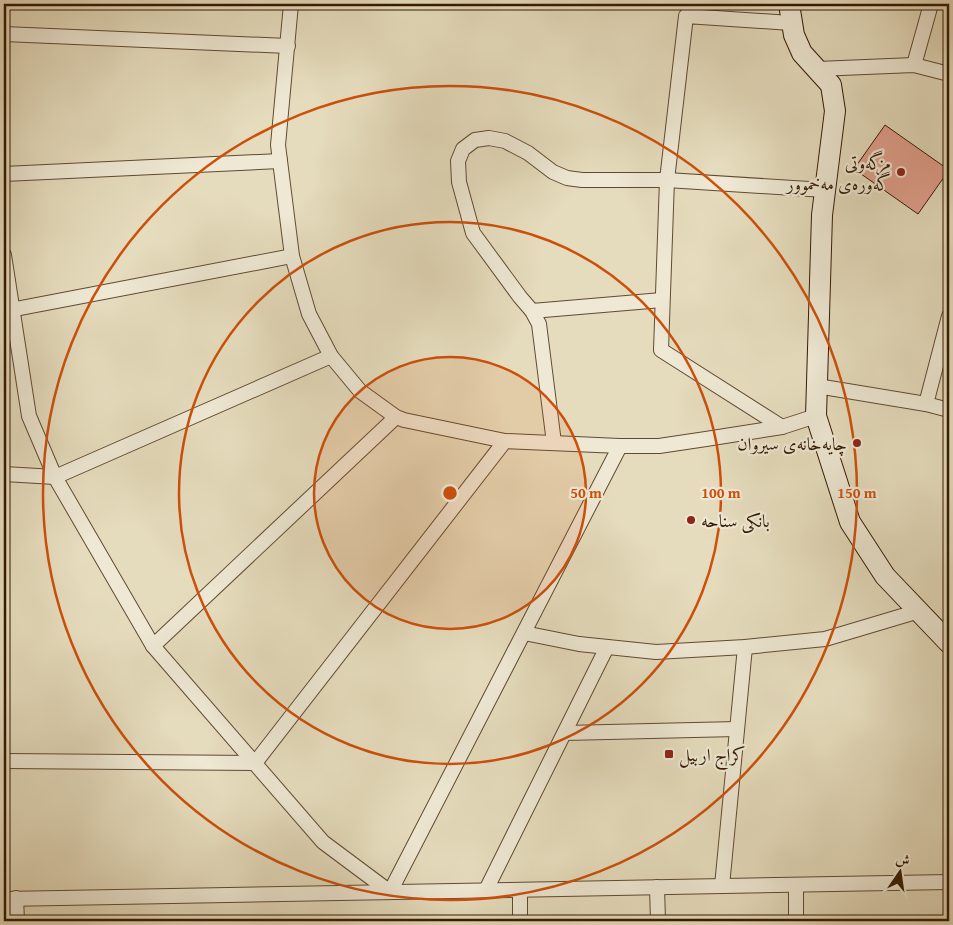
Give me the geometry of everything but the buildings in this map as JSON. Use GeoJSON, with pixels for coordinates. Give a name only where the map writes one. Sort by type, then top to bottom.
{"type":"FeatureCollection","features":[{"type":"Feature","properties":{"kind":"street"},"geometry":{"type":"LineString","coordinates":[[291,4],[278,145],[292,256],[309,314],[331,356],[360,391],[396,417],[505,442],[659,446],[782,427],[816,416]]}},
{"type":"Feature","properties":{"kind":"street"},"geometry":{"type":"LineString","coordinates":[[914,65],[931,4]]}},
{"type":"Feature","properties":{"kind":"street"},"geometry":{"type":"LineString","coordinates":[[782,427],[661,350],[667,180],[686,16],[790,13],[794,35],[802,53],[831,85],[835,111],[822,215],[816,416],[850,522],[886,576],[949,643]]}},
{"type":"Feature","properties":{"kind":"street"},"geometry":{"type":"LineString","coordinates":[[4,34],[288,46]]}},
{"type":"Feature","properties":{"kind":"street"},"geometry":{"type":"LineString","coordinates":[[817,69],[914,65],[949,74]]}},
{"type":"Feature","properties":{"kind":"street"},"geometry":{"type":"LineString","coordinates":[[554,443],[539,324],[532,311],[473,233],[459,182],[458,161],[463,148],[475,140],[489,138],[505,141],[528,153],[553,172],[566,178],[582,180],[667,180],[825,190]]}},
{"type":"Feature","properties":{"kind":"street"},"geometry":{"type":"LineString","coordinates":[[4,174],[280,161]]}},
{"type":"Feature","properties":{"kind":"street"},"geometry":{"type":"LineString","coordinates":[[4,255],[8,311],[29,416],[55,478],[153,646],[323,842],[390,892]]}},
{"type":"Feature","properties":{"kind":"street"},"geometry":{"type":"LineString","coordinates":[[8,311],[292,256]]}},
{"type":"Feature","properties":{"kind":"street"},"geometry":{"type":"LineString","coordinates":[[532,311],[662,300]]}},
{"type":"Feature","properties":{"kind":"street"},"geometry":{"type":"LineString","coordinates":[[926,404],[949,316]]}},
{"type":"Feature","properties":{"kind":"street"},"geometry":{"type":"LineString","coordinates":[[4,474],[55,478],[331,356]]}},
{"type":"Feature","properties":{"kind":"street"},"geometry":{"type":"LineString","coordinates":[[817,386],[926,404],[949,410]]}},
{"type":"Feature","properties":{"kind":"street"},"geometry":{"type":"LineString","coordinates":[[153,646],[396,417]]}},
{"type":"Feature","properties":{"kind":"street"},"geometry":{"type":"LineString","coordinates":[[255,763],[505,442]]}},
{"type":"Feature","properties":{"kind":"street"},"geometry":{"type":"LineString","coordinates":[[390,892],[620,446]]}},
{"type":"Feature","properties":{"kind":"street"},"geometry":{"type":"LineString","coordinates":[[524,633],[579,644],[656,652],[744,647],[825,639],[919,611]]}},
{"type":"Feature","properties":{"kind":"street"},"geometry":{"type":"LineString","coordinates":[[486,890],[607,647]]}},
{"type":"Feature","properties":{"kind":"street"},"geometry":{"type":"LineString","coordinates":[[722,886],[744,647]]}},
{"type":"Feature","properties":{"kind":"street"},"geometry":{"type":"LineString","coordinates":[[565,732],[737,729]]}},
{"type":"Feature","properties":{"kind":"street"},"geometry":{"type":"LineString","coordinates":[[4,761],[255,763]]}},
{"type":"Feature","properties":{"kind":"street"},"geometry":{"type":"LineString","coordinates":[[17,921],[10,899],[949,882]]}},
{"type":"Feature","properties":{"kind":"street"},"geometry":{"type":"LineString","coordinates":[[796,885],[796,921]]}},
{"type":"Feature","properties":{"kind":"street"},"geometry":{"type":"LineString","coordinates":[[657,887],[658,921]]}},
{"type":"Feature","properties":{"kind":"street"},"geometry":{"type":"LineString","coordinates":[[520,890],[520,921]]}},
{"type":"Feature","properties":{"kind":"place","name":"مزگەوتی گەورەی مەخموور"},"geometry":{"type":"Point","coordinates":[901,172]}},
{"type":"Feature","properties":{"kind":"place","name":"چایەخانەی سیروان"},"geometry":{"type":"Point","coordinates":[857,443]}},
{"type":"Feature","properties":{"kind":"place","name":"بانکی سناحە"},"geometry":{"type":"Point","coordinates":[691,520]}},
{"type":"Feature","properties":{"kind":"place","name":"كراج اربیل"},"geometry":{"type":"Point","coordinates":[669,754]}}]}
